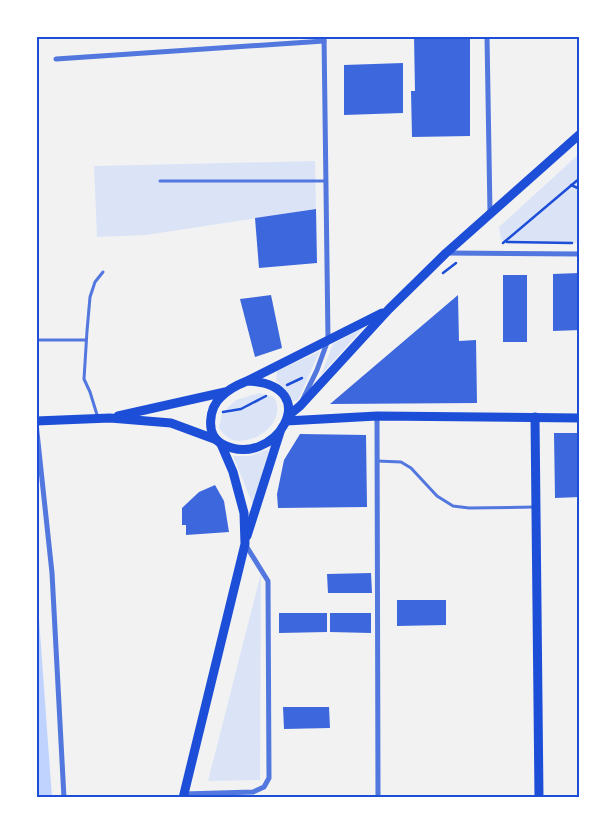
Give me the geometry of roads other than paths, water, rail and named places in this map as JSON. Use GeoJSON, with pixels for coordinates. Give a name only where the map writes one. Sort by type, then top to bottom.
{"type":"FeatureCollection","features":[{"type":"Feature","properties":{"kind":"main road"},"geometry":{"type":"LineString","coordinates":[[183,796],[245,544],[280,432],[288,418],[389,309],[446,254],[580,134]]}},
{"type":"Feature","properties":{"kind":"main road"},"geometry":{"type":"LineString","coordinates":[[245,544],[244,513],[232,472],[219,442],[211,430],[212,414],[219,398],[236,385],[246,382],[389,309]]}},
{"type":"Feature","properties":{"kind":"main road"},"geometry":{"type":"LineString","coordinates":[[246,382],[264,383],[273,386],[284,397],[289,410],[288,418]]}},
{"type":"Feature","properties":{"kind":"main road"},"geometry":{"type":"LineString","coordinates":[[110,418],[227,391]]}},
{"type":"Feature","properties":{"kind":"main road"},"geometry":{"type":"LineString","coordinates":[[288,418],[377,416],[580,418]]}},
{"type":"Feature","properties":{"kind":"main road"},"geometry":{"type":"LineString","coordinates":[[535,417],[539,798]]}},
{"type":"Feature","properties":{"kind":"main road"},"geometry":{"type":"LineString","coordinates":[[36,422],[110,418],[171,423],[236,449],[251,449],[273,439],[280,432]]}},
{"type":"Feature","properties":{"kind":"street"},"geometry":{"type":"LineString","coordinates":[[487,36],[490,214]]}},
{"type":"Feature","properties":{"kind":"street"},"geometry":{"type":"LineString","coordinates":[[56,59],[324,38],[328,340],[300,406]]}},
{"type":"Feature","properties":{"kind":"street"},"geometry":{"type":"LineString","coordinates":[[446,254],[580,254]]}},
{"type":"Feature","properties":{"kind":"street"},"geometry":{"type":"LineString","coordinates":[[377,416],[378,798]]}},
{"type":"Feature","properties":{"kind":"street"},"geometry":{"type":"LineString","coordinates":[[36,422],[52,573],[64,798]]}},
{"type":"Feature","properties":{"kind":"street"},"geometry":{"type":"LineString","coordinates":[[183,796],[253,792],[264,787],[269,778],[268,580],[245,544]]}},
{"type":"Feature","properties":{"kind":"lane"},"geometry":{"type":"LineString","coordinates":[[160,181],[325,181]]}},
{"type":"Feature","properties":{"kind":"lane"},"geometry":{"type":"LineString","coordinates":[[98,418],[84,379],[90,297],[95,282],[103,272]]}},
{"type":"Feature","properties":{"kind":"lane"},"geometry":{"type":"LineString","coordinates":[[36,340],[86,340]]}},
{"type":"Feature","properties":{"kind":"lane"},"geometry":{"type":"LineString","coordinates":[[377,461],[401,462],[411,468],[437,496],[453,506],[469,508],[536,507]]}},
{"type":"Feature","properties":{"kind":"water"},"geometry":{"type":"Polygon","coordinates":[[[36,577],[52,798],[36,798],[36,577]]]}}]}
